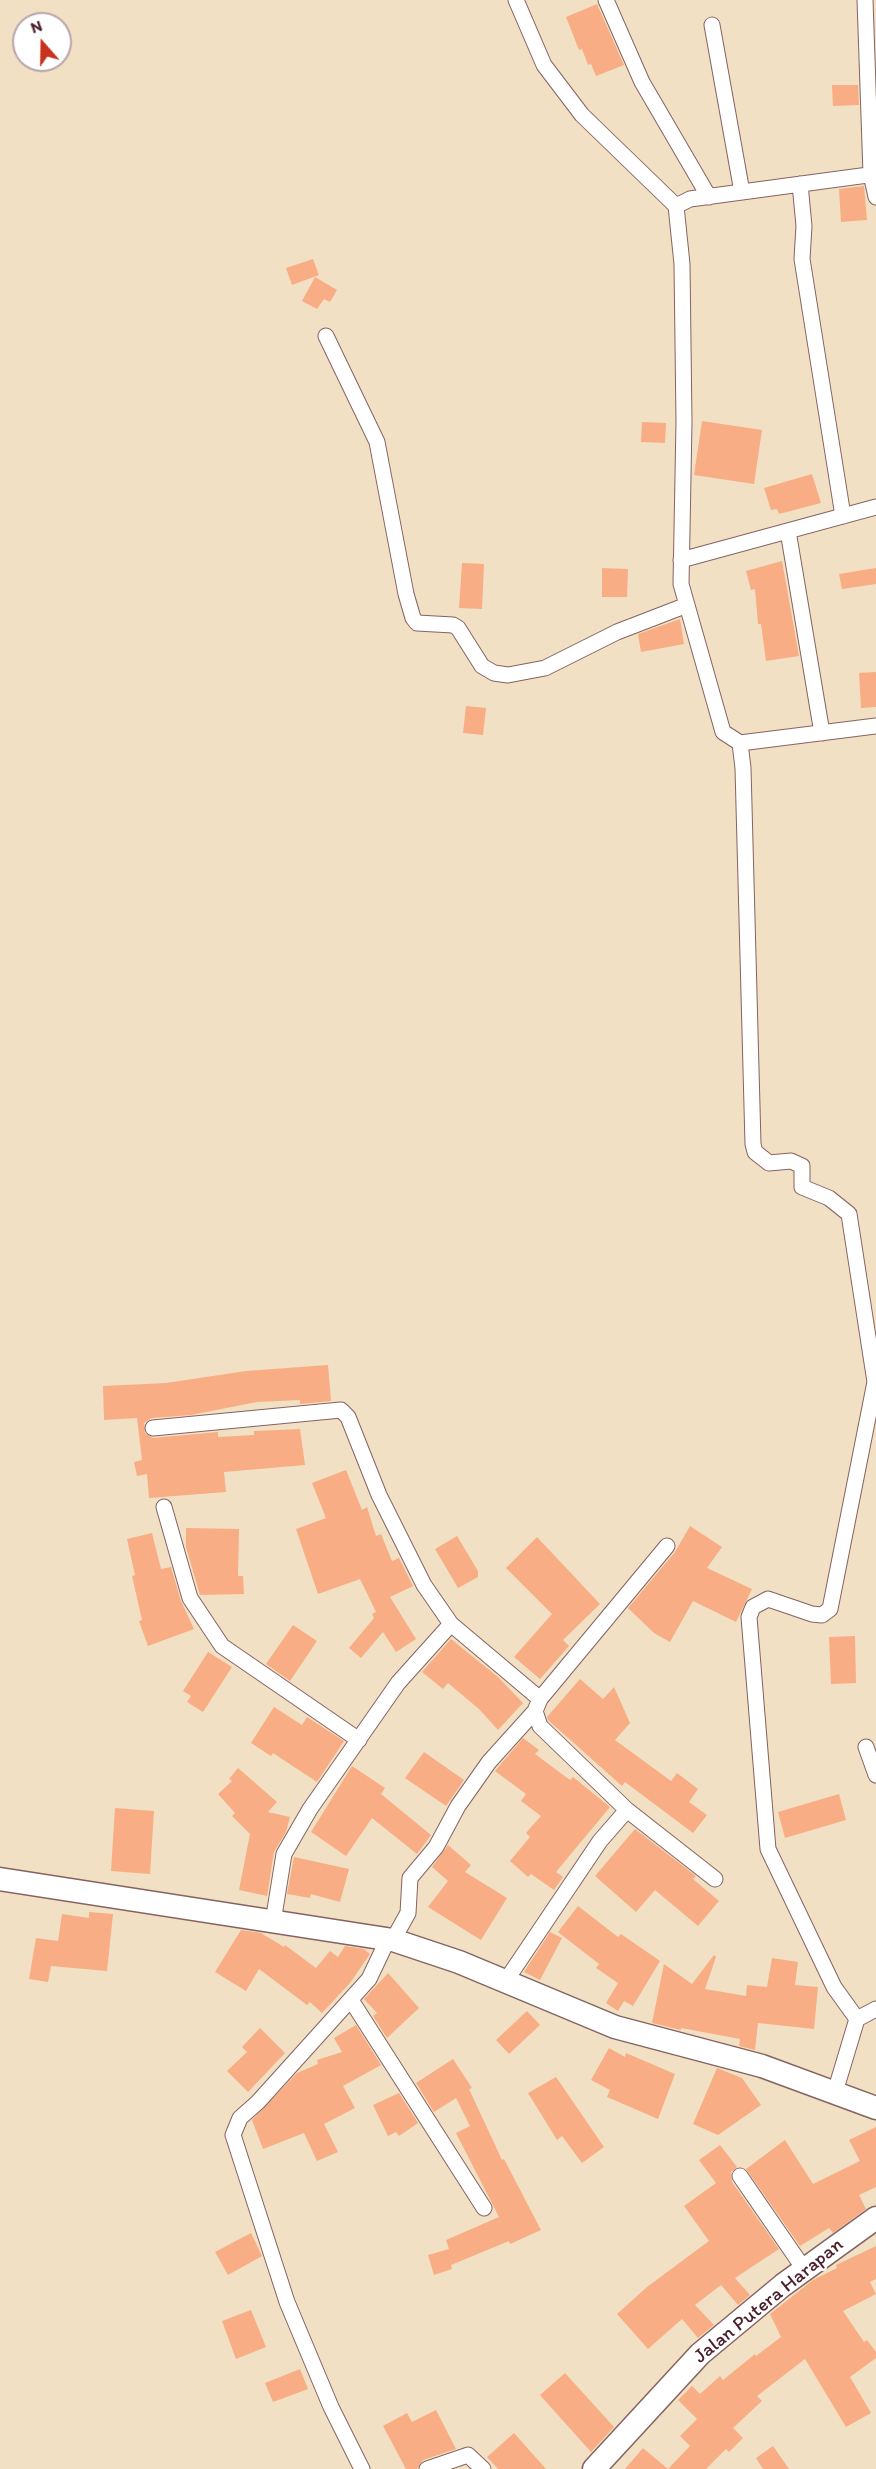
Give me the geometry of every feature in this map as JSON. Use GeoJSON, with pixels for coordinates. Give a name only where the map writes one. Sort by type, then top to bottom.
{"type":"FeatureCollection","features":[{"type":"Feature","properties":{"kind":"street"},"geometry":{"type":"LineString","coordinates":[[516,0],[544,65],[582,115],[676,206],[682,264],[684,422],[681,584],[723,732],[740,743],[876,726]]}},
{"type":"Feature","properties":{"kind":"street"},"geometry":{"type":"LineString","coordinates":[[606,0],[642,82],[709,197]]}},
{"type":"Feature","properties":{"kind":"street"},"geometry":{"type":"LineString","coordinates":[[865,0],[872,36],[876,197]]}},
{"type":"Feature","properties":{"kind":"street"},"geometry":{"type":"LineString","coordinates":[[712,25],[742,192]]}},
{"type":"Feature","properties":{"kind":"street"},"geometry":{"type":"LineString","coordinates":[[676,206],[690,199],[874,174]]}},
{"type":"Feature","properties":{"kind":"street"},"geometry":{"type":"LineString","coordinates":[[801,184],[804,226],[802,259],[843,516]]}},
{"type":"Feature","properties":{"kind":"street"},"geometry":{"type":"LineString","coordinates":[[326,336],[376,442],[406,594],[412,618],[417,623],[453,625],[482,666],[494,673],[508,675],[545,668],[617,632],[687,605]]}},
{"type":"Feature","properties":{"kind":"street"},"geometry":{"type":"LineString","coordinates":[[681,560],[876,507]]}},
{"type":"Feature","properties":{"kind":"street"},"geometry":{"type":"LineString","coordinates":[[788,531],[822,733]]}},
{"type":"Feature","properties":{"kind":"street"},"geometry":{"type":"LineString","coordinates":[[740,743],[743,768],[753,1144],[755,1152],[769,1163],[791,1161],[802,1166],[802,1187],[829,1198],[849,1214],[874,1382],[830,1610],[822,1615],[812,1614],[768,1599],[753,1607],[749,1617],[768,1849],[834,1987],[857,2019]]}},
{"type":"Feature","properties":{"kind":"street"},"geometry":{"type":"LineString","coordinates":[[153,1428],[341,1410],[348,1417],[379,1495],[424,1585],[451,1624],[538,1705],[540,1726],[627,1810],[715,1879]]}},
{"type":"Feature","properties":{"kind":"street"},"geometry":{"type":"LineString","coordinates":[[164,1507],[190,1598],[222,1646],[359,1740]]}},
{"type":"Feature","properties":{"kind":"street"},"geometry":{"type":"LineString","coordinates":[[362,2469],[331,2407],[286,2302],[233,2135],[240,2118],[258,2103],[369,1979],[408,1913],[410,1878],[436,1847],[458,1806],[489,1762],[667,1546]]}},
{"type":"Feature","properties":{"kind":"street"},"geometry":{"type":"LineString","coordinates":[[273,1922],[284,1854],[310,1809],[398,1683],[451,1624]]}},
{"type":"Feature","properties":{"kind":"street"},"geometry":{"type":"LineString","coordinates":[[867,1747],[876,1775]]}},
{"type":"Feature","properties":{"kind":"street"},"geometry":{"type":"LineString","coordinates":[[505,1982],[600,1841],[627,1810]]}},
{"type":"Feature","properties":{"kind":"street"},"geometry":{"type":"LineString","coordinates":[[0,1879],[391,1940],[459,1962],[615,2027],[762,2066],[876,2108]]}},
{"type":"Feature","properties":{"kind":"street"},"geometry":{"type":"LineString","coordinates":[[351,2000],[484,2208]]}},
{"type":"Feature","properties":{"kind":"street"},"geometry":{"type":"LineString","coordinates":[[835,2092],[857,2019],[876,2009]]}},
{"type":"Feature","properties":{"kind":"street"},"geometry":{"type":"LineString","coordinates":[[740,2176],[804,2269]]}},
{"type":"Feature","properties":{"kind":"street","name":"Jalan Putera Harapan"},"geometry":{"type":"LineString","coordinates":[[594,2469],[700,2354],[804,2269],[876,2218]]}},
{"type":"Feature","properties":{"kind":"street"},"geometry":{"type":"LineString","coordinates":[[427,2469],[468,2455],[483,2469]]}},
{"type":"Feature","properties":{"kind":"building"},"geometry":{"type":"Polygon","coordinates":[[[597,4],[624,65],[596,76],[591,64],[588,65],[582,49],[579,50],[566,17],[597,4]]]}},
{"type":"Feature","properties":{"kind":"building"},"geometry":{"type":"Polygon","coordinates":[[[832,85],[858,85],[859,105],[833,106],[832,85]]]}},
{"type":"Feature","properties":{"kind":"building"},"geometry":{"type":"Polygon","coordinates":[[[864,186],[867,220],[841,222],[839,189],[864,186]]]}},
{"type":"Feature","properties":{"kind":"building"},"geometry":{"type":"Polygon","coordinates":[[[313,259],[319,275],[292,285],[286,268],[313,259]]]}},
{"type":"Feature","properties":{"kind":"building"},"geometry":{"type":"Polygon","coordinates":[[[315,277],[337,290],[330,302],[324,299],[317,309],[302,301],[315,277]]]}},
{"type":"Feature","properties":{"kind":"building"},"geometry":{"type":"Polygon","coordinates":[[[702,421],[762,430],[754,484],[694,475],[702,421]]]}},
{"type":"Feature","properties":{"kind":"building"},"geometry":{"type":"Polygon","coordinates":[[[642,422],[666,423],[665,443],[641,442],[642,422]]]}},
{"type":"Feature","properties":{"kind":"building"},"geometry":{"type":"Polygon","coordinates":[[[812,474],[821,503],[779,514],[777,509],[771,510],[764,488],[812,474]]]}},
{"type":"Feature","properties":{"kind":"building"},"geometry":{"type":"Polygon","coordinates":[[[782,561],[799,656],[766,661],[761,624],[758,624],[755,589],[751,590],[746,571],[782,561]]]}},
{"type":"Feature","properties":{"kind":"building"},"geometry":{"type":"Polygon","coordinates":[[[462,563],[484,564],[482,609],[459,608],[462,563]]]}},
{"type":"Feature","properties":{"kind":"building"},"geometry":{"type":"Polygon","coordinates":[[[602,568],[628,569],[627,597],[602,597],[602,568]]]}},
{"type":"Feature","properties":{"kind":"building"},"geometry":{"type":"Polygon","coordinates":[[[876,568],[876,584],[842,589],[839,574],[876,568]]]}},
{"type":"Feature","properties":{"kind":"building"},"geometry":{"type":"Polygon","coordinates":[[[680,619],[684,644],[641,652],[638,634],[680,619]]]}},
{"type":"Feature","properties":{"kind":"building"},"geometry":{"type":"Polygon","coordinates":[[[876,672],[876,707],[861,708],[859,673],[876,672]]]}},
{"type":"Feature","properties":{"kind":"building"},"geometry":{"type":"Polygon","coordinates":[[[466,706],[486,708],[483,735],[463,733],[466,706]]]}},
{"type":"Feature","properties":{"kind":"building"},"geometry":{"type":"Polygon","coordinates":[[[328,1365],[331,1401],[300,1404],[300,1400],[257,1402],[191,1415],[152,1418],[144,1423],[145,1433],[153,1438],[218,1432],[218,1437],[254,1435],[254,1431],[300,1429],[305,1465],[224,1472],[226,1492],[149,1498],[147,1474],[137,1476],[134,1462],[142,1460],[137,1418],[104,1420],[103,1386],[166,1383],[246,1371],[328,1365]]]}},
{"type":"Feature","properties":{"kind":"building"},"geometry":{"type":"Polygon","coordinates":[[[346,1470],[362,1510],[367,1507],[376,1536],[381,1534],[392,1561],[399,1558],[413,1586],[390,1597],[416,1639],[396,1652],[383,1632],[361,1658],[349,1648],[374,1618],[372,1614],[376,1612],[360,1579],[318,1594],[296,1529],[326,1518],[312,1483],[346,1470]]]}},
{"type":"Feature","properties":{"kind":"building"},"geometry":{"type":"Polygon","coordinates":[[[690,1526],[722,1547],[707,1568],[752,1589],[736,1622],[693,1601],[670,1642],[654,1633],[628,1608],[675,1552],[690,1526]]]}},
{"type":"Feature","properties":{"kind":"building"},"geometry":{"type":"Polygon","coordinates":[[[186,1528],[239,1529],[238,1576],[243,1576],[244,1594],[200,1595],[186,1547],[186,1528]]]}},
{"type":"Feature","properties":{"kind":"building"},"geometry":{"type":"Polygon","coordinates":[[[152,1533],[161,1569],[171,1567],[181,1601],[194,1629],[148,1646],[139,1621],[142,1620],[132,1576],[135,1575],[127,1539],[152,1533]]]}},
{"type":"Feature","properties":{"kind":"building"},"geometry":{"type":"Polygon","coordinates":[[[457,1536],[478,1571],[478,1577],[458,1588],[435,1549],[457,1536]]]}},
{"type":"Feature","properties":{"kind":"building"},"geometry":{"type":"Polygon","coordinates":[[[537,1537],[600,1604],[563,1640],[569,1646],[540,1679],[514,1657],[552,1614],[506,1568],[537,1537]]]}},
{"type":"Feature","properties":{"kind":"building"},"geometry":{"type":"Polygon","coordinates":[[[293,1625],[317,1641],[290,1681],[266,1664],[293,1625]]]}},
{"type":"Feature","properties":{"kind":"building"},"geometry":{"type":"Polygon","coordinates":[[[855,1636],[856,1683],[831,1684],[829,1637],[855,1636]]]}},
{"type":"Feature","properties":{"kind":"building"},"geometry":{"type":"Polygon","coordinates":[[[451,1639],[498,1677],[523,1703],[498,1730],[479,1709],[448,1683],[443,1689],[422,1672],[451,1639]]]}},
{"type":"Feature","properties":{"kind":"building"},"geometry":{"type":"Polygon","coordinates":[[[208,1652],[232,1667],[203,1712],[187,1702],[191,1696],[183,1691],[208,1652]]]}},
{"type":"Feature","properties":{"kind":"building"},"geometry":{"type":"Polygon","coordinates":[[[580,1679],[603,1699],[614,1687],[630,1723],[615,1740],[671,1781],[677,1773],[698,1789],[689,1802],[707,1815],[693,1833],[625,1782],[622,1786],[548,1720],[547,1717],[580,1679]]]}},
{"type":"Feature","properties":{"kind":"building"},"geometry":{"type":"Polygon","coordinates":[[[274,1707],[302,1725],[307,1717],[344,1741],[317,1782],[273,1753],[271,1756],[251,1743],[274,1707]]]}},
{"type":"Feature","properties":{"kind":"building"},"geometry":{"type":"Polygon","coordinates":[[[523,1738],[539,1750],[535,1754],[570,1780],[573,1777],[610,1807],[556,1872],[563,1877],[554,1890],[531,1874],[528,1877],[510,1861],[530,1837],[526,1833],[541,1816],[521,1801],[526,1794],[495,1771],[523,1738]]]}},
{"type":"Feature","properties":{"kind":"building"},"geometry":{"type":"Polygon","coordinates":[[[424,1752],[464,1780],[446,1806],[405,1778],[424,1752]]]}},
{"type":"Feature","properties":{"kind":"building"},"geometry":{"type":"Polygon","coordinates":[[[352,1766],[385,1788],[381,1794],[431,1835],[417,1854],[372,1818],[346,1856],[311,1832],[352,1766]]]}},
{"type":"Feature","properties":{"kind":"building"},"geometry":{"type":"Polygon","coordinates":[[[238,1768],[277,1802],[268,1812],[290,1817],[286,1832],[274,1852],[267,1896],[239,1890],[250,1834],[232,1816],[235,1813],[218,1794],[232,1781],[229,1779],[238,1768]]]}},
{"type":"Feature","properties":{"kind":"building"},"geometry":{"type":"Polygon","coordinates":[[[839,1794],[846,1820],[785,1838],[778,1812],[839,1794]]]}},
{"type":"Feature","properties":{"kind":"building"},"geometry":{"type":"Polygon","coordinates":[[[115,1808],[154,1811],[150,1874],[111,1871],[115,1808]]]}},
{"type":"Feature","properties":{"kind":"building"},"geometry":{"type":"Polygon","coordinates":[[[635,1829],[696,1876],[693,1879],[719,1901],[698,1926],[655,1890],[636,1912],[595,1876],[635,1829]]]}},
{"type":"Feature","properties":{"kind":"building"},"geometry":{"type":"Polygon","coordinates":[[[448,1845],[471,1865],[465,1872],[507,1898],[481,1940],[428,1907],[448,1881],[432,1867],[448,1845]]]}},
{"type":"Feature","properties":{"kind":"building"},"geometry":{"type":"Polygon","coordinates":[[[294,1857],[349,1869],[340,1902],[311,1894],[310,1898],[287,1894],[294,1857]]]}},
{"type":"Feature","properties":{"kind":"building"},"geometry":{"type":"Polygon","coordinates":[[[578,1906],[618,1937],[621,1934],[660,1961],[633,2006],[624,2001],[618,2011],[606,2003],[618,1983],[596,1968],[599,1964],[558,1932],[578,1906]]]}},
{"type":"Feature","properties":{"kind":"building"},"geometry":{"type":"Polygon","coordinates":[[[89,1912],[113,1914],[107,1971],[51,1966],[48,1982],[29,1979],[36,1938],[58,1941],[62,1914],[89,1918],[89,1912]]]}},
{"type":"Feature","properties":{"kind":"building"},"geometry":{"type":"Polygon","coordinates":[[[241,1930],[261,1933],[284,1947],[285,1945],[316,1968],[330,1951],[338,1957],[345,1946],[364,1949],[370,1954],[350,1983],[322,2013],[310,2002],[307,2005],[259,1969],[246,1991],[215,1972],[241,1930]]]}},
{"type":"Feature","properties":{"kind":"building"},"geometry":{"type":"Polygon","coordinates":[[[550,1932],[562,1938],[540,1980],[524,1972],[550,1932]]]}},
{"type":"Feature","properties":{"kind":"building"},"geometry":{"type":"Polygon","coordinates":[[[714,1955],[716,1957],[705,1989],[746,1996],[747,1985],[767,1987],[772,1958],[798,1962],[795,1985],[818,1987],[814,2029],[758,2023],[755,2050],[739,2046],[740,2039],[652,2023],[664,1964],[692,1984],[714,1955]]]}},
{"type":"Feature","properties":{"kind":"building"},"geometry":{"type":"Polygon","coordinates":[[[388,1973],[419,2008],[387,2038],[373,2016],[377,2013],[364,1999],[388,1973]]]}},
{"type":"Feature","properties":{"kind":"building"},"geometry":{"type":"Polygon","coordinates":[[[527,2011],[540,2025],[509,2054],[496,2040],[527,2011]]]}},
{"type":"Feature","properties":{"kind":"building"},"geometry":{"type":"Polygon","coordinates":[[[356,2025],[381,2065],[343,2086],[355,2108],[324,2124],[338,2152],[317,2161],[304,2133],[263,2149],[252,2120],[297,2073],[318,2064],[317,2060],[342,2052],[334,2038],[356,2025]]]}},
{"type":"Feature","properties":{"kind":"building"},"geometry":{"type":"Polygon","coordinates":[[[260,2028],[285,2053],[248,2092],[227,2071],[247,2052],[242,2047],[260,2028]]]}},
{"type":"Feature","properties":{"kind":"building"},"geometry":{"type":"Polygon","coordinates":[[[609,2048],[625,2057],[626,2053],[675,2074],[658,2119],[607,2097],[610,2090],[591,2080],[609,2048]]]}},
{"type":"Feature","properties":{"kind":"building"},"geometry":{"type":"Polygon","coordinates":[[[453,2059],[472,2088],[469,2089],[502,2160],[504,2159],[541,2230],[510,2244],[509,2241],[451,2265],[452,2269],[434,2275],[428,2255],[449,2249],[446,2240],[499,2217],[456,2133],[470,2126],[456,2098],[434,2112],[416,2083],[453,2059]]]}},
{"type":"Feature","properties":{"kind":"building"},"geometry":{"type":"Polygon","coordinates":[[[717,2068],[742,2078],[761,2105],[718,2135],[693,2124],[717,2068]]]}},
{"type":"Feature","properties":{"kind":"building"},"geometry":{"type":"Polygon","coordinates":[[[556,2077],[604,2147],[582,2163],[562,2136],[557,2140],[528,2093],[556,2077]]]}},
{"type":"Feature","properties":{"kind":"building"},"geometry":{"type":"Polygon","coordinates":[[[399,2093],[418,2123],[399,2136],[396,2132],[388,2136],[373,2105],[399,2093]]]}},
{"type":"Feature","properties":{"kind":"building"},"geometry":{"type":"Polygon","coordinates":[[[876,2127],[876,2187],[859,2195],[866,2209],[833,2233],[829,2228],[800,2246],[746,2169],[785,2140],[813,2184],[860,2161],[849,2140],[876,2127]]]}},
{"type":"Feature","properties":{"kind":"building"},"geometry":{"type":"Polygon","coordinates":[[[720,2145],[737,2167],[731,2172],[732,2182],[779,2249],[735,2278],[750,2295],[738,2305],[721,2285],[695,2305],[714,2325],[698,2338],[682,2319],[648,2349],[617,2314],[647,2287],[709,2241],[684,2206],[716,2183],[699,2160],[720,2145]]]}},
{"type":"Feature","properties":{"kind":"building"},"geometry":{"type":"Polygon","coordinates":[[[251,2233],[262,2256],[228,2275],[215,2252],[251,2233]]]}},
{"type":"Feature","properties":{"kind":"building"},"geometry":{"type":"Polygon","coordinates":[[[876,2246],[876,2279],[870,2282],[876,2294],[843,2311],[864,2342],[867,2340],[876,2352],[876,2358],[850,2377],[871,2413],[846,2427],[805,2359],[757,2396],[762,2401],[733,2428],[743,2438],[729,2452],[726,2449],[706,2469],[668,2469],[690,2446],[680,2436],[697,2419],[678,2400],[692,2386],[700,2394],[720,2376],[723,2380],[755,2354],[756,2356],[781,2337],[770,2314],[813,2280],[837,2268],[836,2265],[876,2246]]]}},
{"type":"Feature","properties":{"kind":"building"},"geometry":{"type":"Polygon","coordinates":[[[251,2310],[266,2347],[236,2359],[222,2321],[251,2310]]]}},
{"type":"Feature","properties":{"kind":"building"},"geometry":{"type":"Polygon","coordinates":[[[300,2369],[308,2389],[273,2402],[265,2383],[300,2369]]]}},
{"type":"Feature","properties":{"kind":"building"},"geometry":{"type":"Polygon","coordinates":[[[565,2373],[614,2427],[591,2452],[540,2395],[565,2373]]]}},
{"type":"Feature","properties":{"kind":"building"},"geometry":{"type":"Polygon","coordinates":[[[436,2410],[456,2449],[423,2460],[417,2469],[406,2469],[383,2426],[407,2413],[412,2422],[436,2410]]]}},
{"type":"Feature","properties":{"kind":"building"},"geometry":{"type":"Polygon","coordinates":[[[514,2433],[546,2469],[498,2469],[487,2457],[514,2433]]]}},
{"type":"Feature","properties":{"kind":"building"},"geometry":{"type":"Polygon","coordinates":[[[773,2446],[789,2469],[763,2469],[756,2458],[773,2446]]]}},
{"type":"Feature","properties":{"kind":"building"},"geometry":{"type":"Polygon","coordinates":[[[643,2448],[668,2469],[625,2469],[643,2448]]]}}]}
